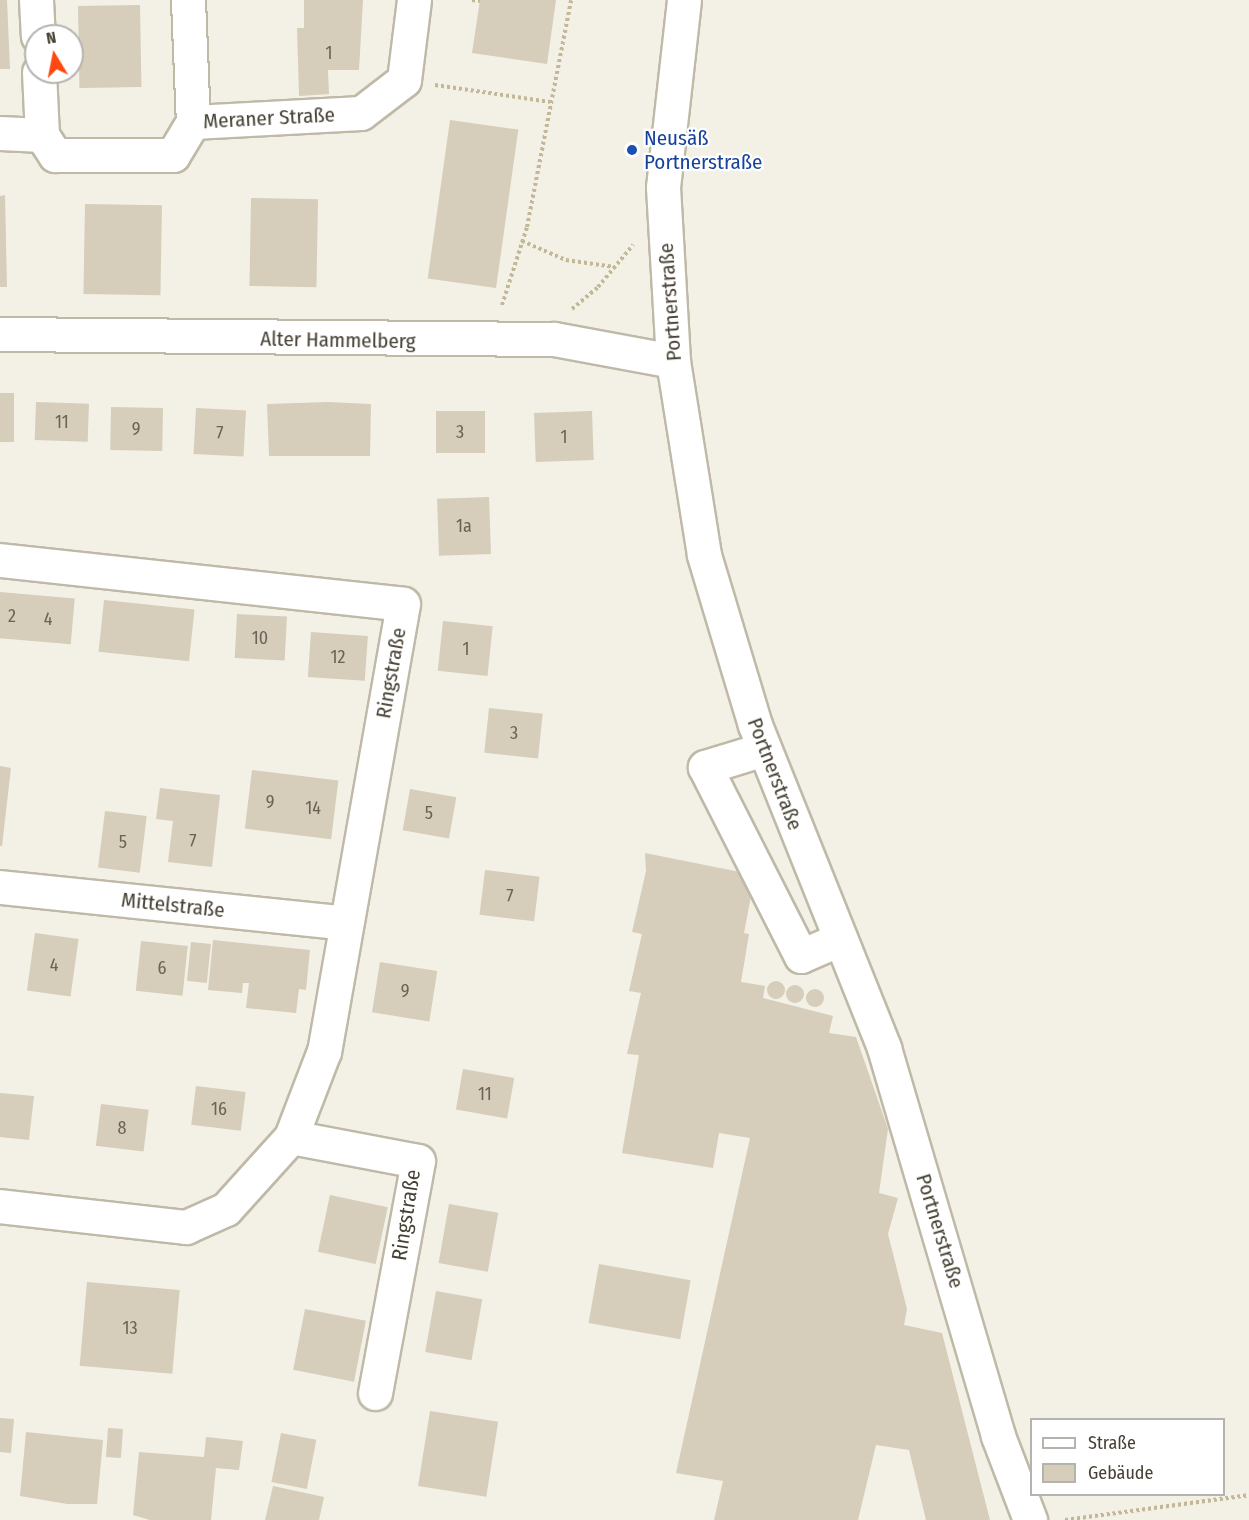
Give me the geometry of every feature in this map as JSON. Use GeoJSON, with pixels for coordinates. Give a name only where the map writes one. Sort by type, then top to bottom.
{"type":"FeatureCollection","features":[{"type":"Feature","properties":{"kind":"street"},"geometry":{"type":"LineString","coordinates":[[36,0],[37,24]]}},
{"type":"Feature","properties":{"kind":"street"},"geometry":{"type":"LineString","coordinates":[[188,0],[193,122]]}},
{"type":"Feature","properties":{"kind":"street"},"geometry":{"type":"LineString","coordinates":[[404,80],[414,0]]}},
{"type":"Feature","properties":{"kind":"street","name":"Portnerstraße"},"geometry":{"type":"LineString","coordinates":[[684,0],[663,187],[673,362],[704,555],[764,749],[884,1048],[998,1436],[1030,1520]]}},
{"type":"Feature","properties":{"kind":"street","name":"Meraner Straße"},"geometry":{"type":"LineString","coordinates":[[42,135],[56,155],[173,155],[193,122],[361,113],[404,80]]}},
{"type":"Feature","properties":{"kind":"street"},"geometry":{"type":"LineString","coordinates":[[0,133],[42,135],[40,84]]}},
{"type":"Feature","properties":{"kind":"street","name":"Alter Hammelberg"},"geometry":{"type":"LineString","coordinates":[[0,334],[554,339],[673,362]]}},
{"type":"Feature","properties":{"kind":"street","name":"Ringstraße"},"geometry":{"type":"LineString","coordinates":[[0,560],[403,604],[324,1051],[291,1137],[226,1209],[186,1227],[0,1206]]}},
{"type":"Feature","properties":{"kind":"street"},"geometry":{"type":"LineString","coordinates":[[764,749],[705,767],[801,956],[840,939]]}},
{"type":"Feature","properties":{"kind":"street","name":"Mittelstraße"},"geometry":{"type":"LineString","coordinates":[[0,887],[346,923]]}},
{"type":"Feature","properties":{"kind":"street","name":"Ringstraße"},"geometry":{"type":"LineString","coordinates":[[291,1137],[418,1161],[375,1393]]}},
{"type":"Feature","properties":{"kind":"path"},"geometry":{"type":"LineString","coordinates":[[472,0],[480,1]]}},
{"type":"Feature","properties":{"kind":"path"},"geometry":{"type":"LineString","coordinates":[[473,340],[504,301],[522,241],[571,0]]}},
{"type":"Feature","properties":{"kind":"path"},"geometry":{"type":"LineString","coordinates":[[404,80],[550,102]]}},
{"type":"Feature","properties":{"kind":"path"},"geometry":{"type":"LineString","coordinates":[[522,241],[566,260],[614,267]]}},
{"type":"Feature","properties":{"kind":"path"},"geometry":{"type":"LineString","coordinates":[[564,316],[598,287],[635,242]]}},
{"type":"Feature","properties":{"kind":"path"},"geometry":{"type":"LineString","coordinates":[[1065,1520],[1249,1495]]}},
{"type":"Feature","properties":{"kind":"building"},"geometry":{"type":"Polygon","coordinates":[[[0,0],[7,0],[10,69],[0,69],[0,0]]]}},
{"type":"Feature","properties":{"kind":"building"},"geometry":{"type":"Polygon","coordinates":[[[304,0],[363,0],[359,70],[328,70],[329,94],[299,96],[297,28],[304,28],[304,0]]]}},
{"type":"Feature","properties":{"kind":"building"},"geometry":{"type":"Polygon","coordinates":[[[480,0],[556,0],[547,64],[472,53],[480,0]]]}},
{"type":"Feature","properties":{"kind":"building"},"geometry":{"type":"Polygon","coordinates":[[[140,5],[141,87],[79,88],[79,84],[84,84],[84,24],[78,24],[78,6],[140,5]]]}},
{"type":"Feature","properties":{"kind":"building"},"geometry":{"type":"Polygon","coordinates":[[[450,120],[518,130],[496,288],[428,278],[450,120]]]}},
{"type":"Feature","properties":{"kind":"building"},"geometry":{"type":"Polygon","coordinates":[[[5,195],[7,287],[0,287],[0,196],[5,195]]]}},
{"type":"Feature","properties":{"kind":"building"},"geometry":{"type":"Polygon","coordinates":[[[251,198],[318,199],[316,287],[249,286],[251,198]]]}},
{"type":"Feature","properties":{"kind":"building"},"geometry":{"type":"Polygon","coordinates":[[[85,204],[162,205],[160,295],[83,294],[85,204]]]}},
{"type":"Feature","properties":{"kind":"building"},"geometry":{"type":"Polygon","coordinates":[[[0,393],[14,393],[14,442],[0,442],[0,393]]]}},
{"type":"Feature","properties":{"kind":"building"},"geometry":{"type":"Polygon","coordinates":[[[36,402],[89,404],[88,442],[35,440],[36,402]]]}},
{"type":"Feature","properties":{"kind":"building"},"geometry":{"type":"Polygon","coordinates":[[[327,402],[371,404],[370,456],[269,456],[267,404],[327,402]]]}},
{"type":"Feature","properties":{"kind":"building"},"geometry":{"type":"Polygon","coordinates":[[[111,407],[163,408],[162,451],[110,450],[111,407]]]}},
{"type":"Feature","properties":{"kind":"building"},"geometry":{"type":"Polygon","coordinates":[[[196,408],[246,411],[244,457],[194,454],[196,408]]]}},
{"type":"Feature","properties":{"kind":"building"},"geometry":{"type":"Polygon","coordinates":[[[436,411],[485,411],[485,453],[436,453],[436,411]]]}},
{"type":"Feature","properties":{"kind":"building"},"geometry":{"type":"Polygon","coordinates":[[[592,411],[594,460],[536,462],[534,413],[592,411]]]}},
{"type":"Feature","properties":{"kind":"building"},"geometry":{"type":"Polygon","coordinates":[[[489,497],[491,554],[439,556],[437,499],[489,497]]]}},
{"type":"Feature","properties":{"kind":"building"},"geometry":{"type":"Polygon","coordinates":[[[0,592],[75,599],[71,644],[0,638],[0,592]]]}},
{"type":"Feature","properties":{"kind":"building"},"geometry":{"type":"Polygon","coordinates":[[[104,600],[195,610],[189,661],[99,652],[104,600]]]}},
{"type":"Feature","properties":{"kind":"building"},"geometry":{"type":"Polygon","coordinates":[[[237,614],[287,617],[285,661],[235,658],[237,614]]]}},
{"type":"Feature","properties":{"kind":"building"},"geometry":{"type":"Polygon","coordinates":[[[443,621],[493,626],[487,676],[438,671],[443,621]]]}},
{"type":"Feature","properties":{"kind":"building"},"geometry":{"type":"Polygon","coordinates":[[[311,632],[368,636],[365,681],[308,677],[311,632]]]}},
{"type":"Feature","properties":{"kind":"building"},"geometry":{"type":"Polygon","coordinates":[[[489,708],[543,714],[538,758],[484,753],[489,708]]]}},
{"type":"Feature","properties":{"kind":"building"},"geometry":{"type":"Polygon","coordinates":[[[0,766],[11,768],[2,846],[0,846],[0,766]]]}},
{"type":"Feature","properties":{"kind":"building"},"geometry":{"type":"Polygon","coordinates":[[[252,770],[338,781],[331,839],[245,829],[252,770]]]}},
{"type":"Feature","properties":{"kind":"building"},"geometry":{"type":"Polygon","coordinates":[[[160,788],[220,795],[212,867],[168,862],[173,821],[156,819],[160,788]]]}},
{"type":"Feature","properties":{"kind":"building"},"geometry":{"type":"Polygon","coordinates":[[[410,789],[456,797],[449,839],[403,830],[410,789]]]}},
{"type":"Feature","properties":{"kind":"building"},"geometry":{"type":"Polygon","coordinates":[[[105,811],[147,816],[140,873],[98,868],[105,811]]]}},
{"type":"Feature","properties":{"kind":"building"},"geometry":{"type":"Polygon","coordinates":[[[645,853],[755,875],[744,933],[749,934],[741,982],[765,986],[763,998],[833,1016],[829,1033],[856,1037],[888,1129],[879,1193],[898,1198],[888,1234],[907,1309],[904,1325],[942,1333],[990,1520],[926,1520],[909,1450],[876,1445],[858,1520],[714,1520],[723,1481],[676,1473],[750,1138],[719,1133],[713,1168],[622,1153],[639,1055],[627,1054],[641,993],[629,991],[642,934],[632,932],[646,871],[645,853]]]}},
{"type":"Feature","properties":{"kind":"building"},"geometry":{"type":"Polygon","coordinates":[[[485,870],[540,877],[534,921],[480,915],[485,870]]]}},
{"type":"Feature","properties":{"kind":"building"},"geometry":{"type":"Polygon","coordinates":[[[35,933],[79,939],[70,997],[27,990],[35,933]]]}},
{"type":"Feature","properties":{"kind":"building"},"geometry":{"type":"Polygon","coordinates":[[[213,940],[310,950],[306,990],[299,989],[296,1013],[246,1008],[249,983],[243,983],[242,993],[208,990],[213,940]]]}},
{"type":"Feature","properties":{"kind":"building"},"geometry":{"type":"Polygon","coordinates":[[[141,941],[188,946],[183,996],[136,991],[141,941]]]}},
{"type":"Feature","properties":{"kind":"building"},"geometry":{"type":"Polygon","coordinates":[[[191,942],[211,944],[207,983],[187,981],[191,942]]]}},
{"type":"Feature","properties":{"kind":"building"},"geometry":{"type":"Polygon","coordinates":[[[380,962],[437,971],[429,1021],[372,1012],[380,962]]]}},
{"type":"Feature","properties":{"kind":"building"},"geometry":{"type":"Polygon","coordinates":[[[776,981],[782,984],[785,990],[782,996],[776,999],[770,996],[767,990],[770,984],[776,981]]]}},
{"type":"Feature","properties":{"kind":"building"},"geometry":{"type":"Polygon","coordinates":[[[795,985],[801,988],[804,994],[801,1000],[795,1003],[789,1000],[786,994],[789,988],[795,985]]]}},
{"type":"Feature","properties":{"kind":"building"},"geometry":{"type":"Polygon","coordinates":[[[815,989],[821,992],[824,998],[821,1004],[815,1007],[809,1004],[806,998],[809,992],[815,989]]]}},
{"type":"Feature","properties":{"kind":"building"},"geometry":{"type":"Polygon","coordinates":[[[463,1069],[514,1078],[507,1118],[456,1109],[463,1069]]]}},
{"type":"Feature","properties":{"kind":"building"},"geometry":{"type":"Polygon","coordinates":[[[196,1086],[246,1092],[241,1131],[191,1125],[196,1086]]]}},
{"type":"Feature","properties":{"kind":"building"},"geometry":{"type":"Polygon","coordinates":[[[0,1093],[34,1096],[29,1140],[0,1137],[0,1093]]]}},
{"type":"Feature","properties":{"kind":"building"},"geometry":{"type":"Polygon","coordinates":[[[101,1104],[149,1110],[144,1152],[96,1146],[101,1104]]]}},
{"type":"Feature","properties":{"kind":"building"},"geometry":{"type":"Polygon","coordinates":[[[330,1195],[388,1207],[376,1264],[318,1252],[330,1195]]]}},
{"type":"Feature","properties":{"kind":"building"},"geometry":{"type":"Polygon","coordinates":[[[449,1204],[498,1213],[488,1272],[439,1263],[449,1204]]]}},
{"type":"Feature","properties":{"kind":"building"},"geometry":{"type":"Polygon","coordinates":[[[599,1264],[691,1280],[680,1339],[589,1323],[599,1264]]]}},
{"type":"Feature","properties":{"kind":"building"},"geometry":{"type":"Polygon","coordinates":[[[87,1282],[180,1290],[172,1374],[80,1366],[87,1282]]]}},
{"type":"Feature","properties":{"kind":"building"},"geometry":{"type":"Polygon","coordinates":[[[436,1291],[482,1299],[472,1360],[425,1352],[436,1291]]]}},
{"type":"Feature","properties":{"kind":"building"},"geometry":{"type":"Polygon","coordinates":[[[305,1309],[366,1321],[354,1382],[293,1370],[305,1309]]]}},
{"type":"Feature","properties":{"kind":"building"},"geometry":{"type":"Polygon","coordinates":[[[430,1411],[498,1422],[486,1497],[418,1486],[430,1411]]]}},
{"type":"Feature","properties":{"kind":"building"},"geometry":{"type":"Polygon","coordinates":[[[0,1418],[14,1419],[11,1453],[0,1452],[0,1418]]]}},
{"type":"Feature","properties":{"kind":"building"},"geometry":{"type":"Polygon","coordinates":[[[108,1428],[123,1429],[121,1458],[106,1457],[108,1428]]]}},
{"type":"Feature","properties":{"kind":"building"},"geometry":{"type":"Polygon","coordinates":[[[26,1432],[103,1440],[97,1504],[67,1504],[20,1496],[26,1432]]]}},
{"type":"Feature","properties":{"kind":"building"},"geometry":{"type":"Polygon","coordinates":[[[281,1433],[316,1440],[307,1489],[271,1482],[281,1433]]]}},
{"type":"Feature","properties":{"kind":"building"},"geometry":{"type":"Polygon","coordinates":[[[206,1437],[243,1441],[239,1470],[216,1468],[211,1520],[150,1520],[133,1515],[139,1452],[204,1457],[206,1437]]]}},
{"type":"Feature","properties":{"kind":"building"},"geometry":{"type":"Polygon","coordinates":[[[273,1486],[324,1497],[319,1520],[265,1520],[273,1486]]]}},
{"type":"Feature","properties":{"kind":"place","name":"Neusäß Portnerstraße"},"geometry":{"type":"Point","coordinates":[632,150]}}]}
